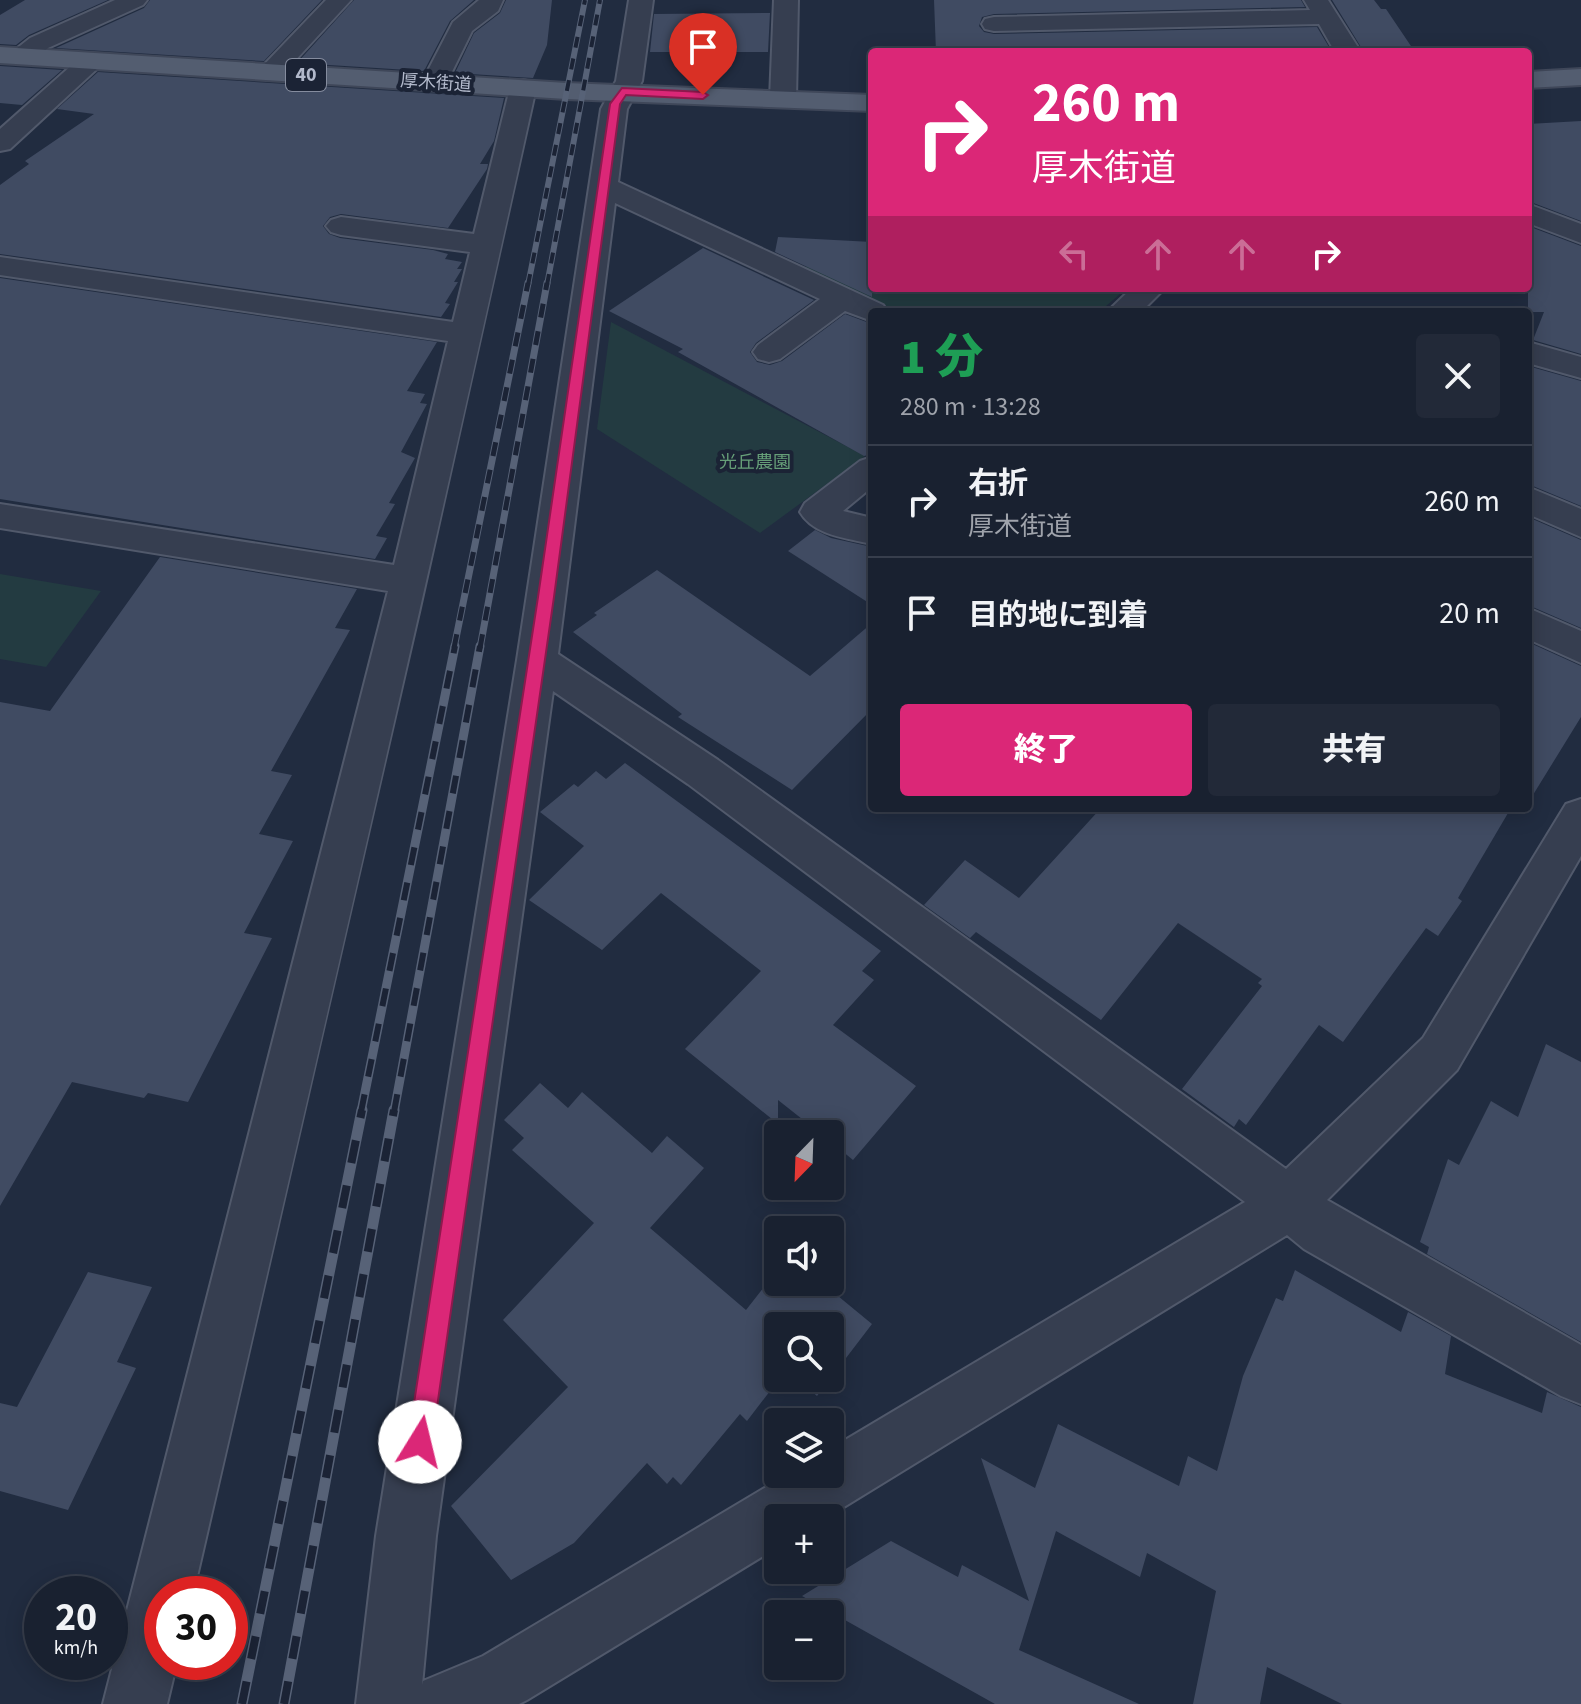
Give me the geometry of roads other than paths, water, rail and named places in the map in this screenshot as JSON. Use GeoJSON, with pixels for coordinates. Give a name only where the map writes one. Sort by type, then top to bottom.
{"type":"FeatureCollection","features":[{"type":"Feature","properties":{"kind":"main road","name":"厚木街道"},"geometry":{"type":"LineString","coordinates":[[10,56],[523,88],[868,103]]}},
{"type":"Feature","properties":{"kind":"main road"},"geometry":{"type":"LineString","coordinates":[[1532,80],[1581,77]]}},
{"type":"Feature","properties":{"kind":"street"},"geometry":{"type":"LineString","coordinates":[[82,0],[110,13]]}},
{"type":"Feature","properties":{"kind":"street"},"geometry":{"type":"LineString","coordinates":[[10,56],[135,0]]}},
{"type":"Feature","properties":{"kind":"street"},"geometry":{"type":"LineString","coordinates":[[270,73],[339,0]]}},
{"type":"Feature","properties":{"kind":"street"},"geometry":{"type":"LineString","coordinates":[[435,82],[462,27],[489,6],[491,0]]}},
{"type":"Feature","properties":{"kind":"street"},"geometry":{"type":"LineString","coordinates":[[388,1704],[406,1536],[537,660],[614,109],[629,81],[641,0]]}},
{"type":"Feature","properties":{"kind":"street"},"geometry":{"type":"LineString","coordinates":[[783,99],[786,0]]}},
{"type":"Feature","properties":{"kind":"street"},"geometry":{"type":"LineString","coordinates":[[997,48],[992,12],[1321,9],[1345,48]]}},
{"type":"Feature","properties":{"kind":"street"},"geometry":{"type":"LineString","coordinates":[[0,143],[90,62]]}},
{"type":"Feature","properties":{"kind":"street"},"geometry":{"type":"LineString","coordinates":[[166,1576],[409,581],[523,88]]}},
{"type":"Feature","properties":{"kind":"street"},"geometry":{"type":"LineString","coordinates":[[605,187],[868,310]]}},
{"type":"Feature","properties":{"kind":"street"},"geometry":{"type":"LineString","coordinates":[[1532,215],[1581,234]]}},
{"type":"Feature","properties":{"kind":"street"},"geometry":{"type":"LineString","coordinates":[[341,226],[487,245]]}},
{"type":"Feature","properties":{"kind":"street"},"geometry":{"type":"LineString","coordinates":[[0,266],[466,334]]}},
{"type":"Feature","properties":{"kind":"street"},"geometry":{"type":"LineString","coordinates":[[1128,308],[1146,292]]}},
{"type":"Feature","properties":{"kind":"street"},"geometry":{"type":"LineString","coordinates":[[769,352],[842,298]]}},
{"type":"Feature","properties":{"kind":"street"},"geometry":{"type":"LineString","coordinates":[[1532,353],[1581,368]]}},
{"type":"Feature","properties":{"kind":"street"},"geometry":{"type":"LineString","coordinates":[[868,472],[818,512],[836,523],[868,530]]}},
{"type":"Feature","properties":{"kind":"street"},"geometry":{"type":"LineString","coordinates":[[1532,501],[1581,524]]}},
{"type":"Feature","properties":{"kind":"street"},"geometry":{"type":"LineString","coordinates":[[0,516],[409,581]]}},
{"type":"Feature","properties":{"kind":"street"},"geometry":{"type":"LineString","coordinates":[[1532,624],[1581,648]]}},
{"type":"Feature","properties":{"kind":"street"},"geometry":{"type":"LineString","coordinates":[[537,660],[703,772],[1323,1230],[1581,1376]]}},
{"type":"Feature","properties":{"kind":"street"},"geometry":{"type":"LineString","coordinates":[[446,1704],[505,1678],[1252,1228],[1289,1202],[1440,1054],[1581,817]]}},
{"type":"Feature","properties":{"kind":"street"},"geometry":{"type":"LineString","coordinates":[[135,1704],[144,1667]]}},
{"type":"Feature","properties":{"kind":"railway"},"geometry":{"type":"LineString","coordinates":[[528,285],[585,0]]}},
{"type":"Feature","properties":{"kind":"railway"},"geometry":{"type":"LineString","coordinates":[[547,285],[600,0]]}},
{"type":"Feature","properties":{"kind":"railway"},"geometry":{"type":"LineString","coordinates":[[454,648],[528,283]]}},
{"type":"Feature","properties":{"kind":"railway"},"geometry":{"type":"LineString","coordinates":[[480,648],[547,283]]}},
{"type":"Feature","properties":{"kind":"railway"},"geometry":{"type":"LineString","coordinates":[[361,1112],[455,646]]}},
{"type":"Feature","properties":{"kind":"railway"},"geometry":{"type":"LineString","coordinates":[[394,1112],[480,646]]}},
{"type":"Feature","properties":{"kind":"railway"},"geometry":{"type":"LineString","coordinates":[[242,1704],[362,1110]]}},
{"type":"Feature","properties":{"kind":"railway"},"geometry":{"type":"LineString","coordinates":[[284,1704],[394,1110]]}},
{"type":"Feature","properties":{"kind":"park label","name":"光丘農園"},"geometry":{"type":"Point","coordinates":[755,462]}}]}
